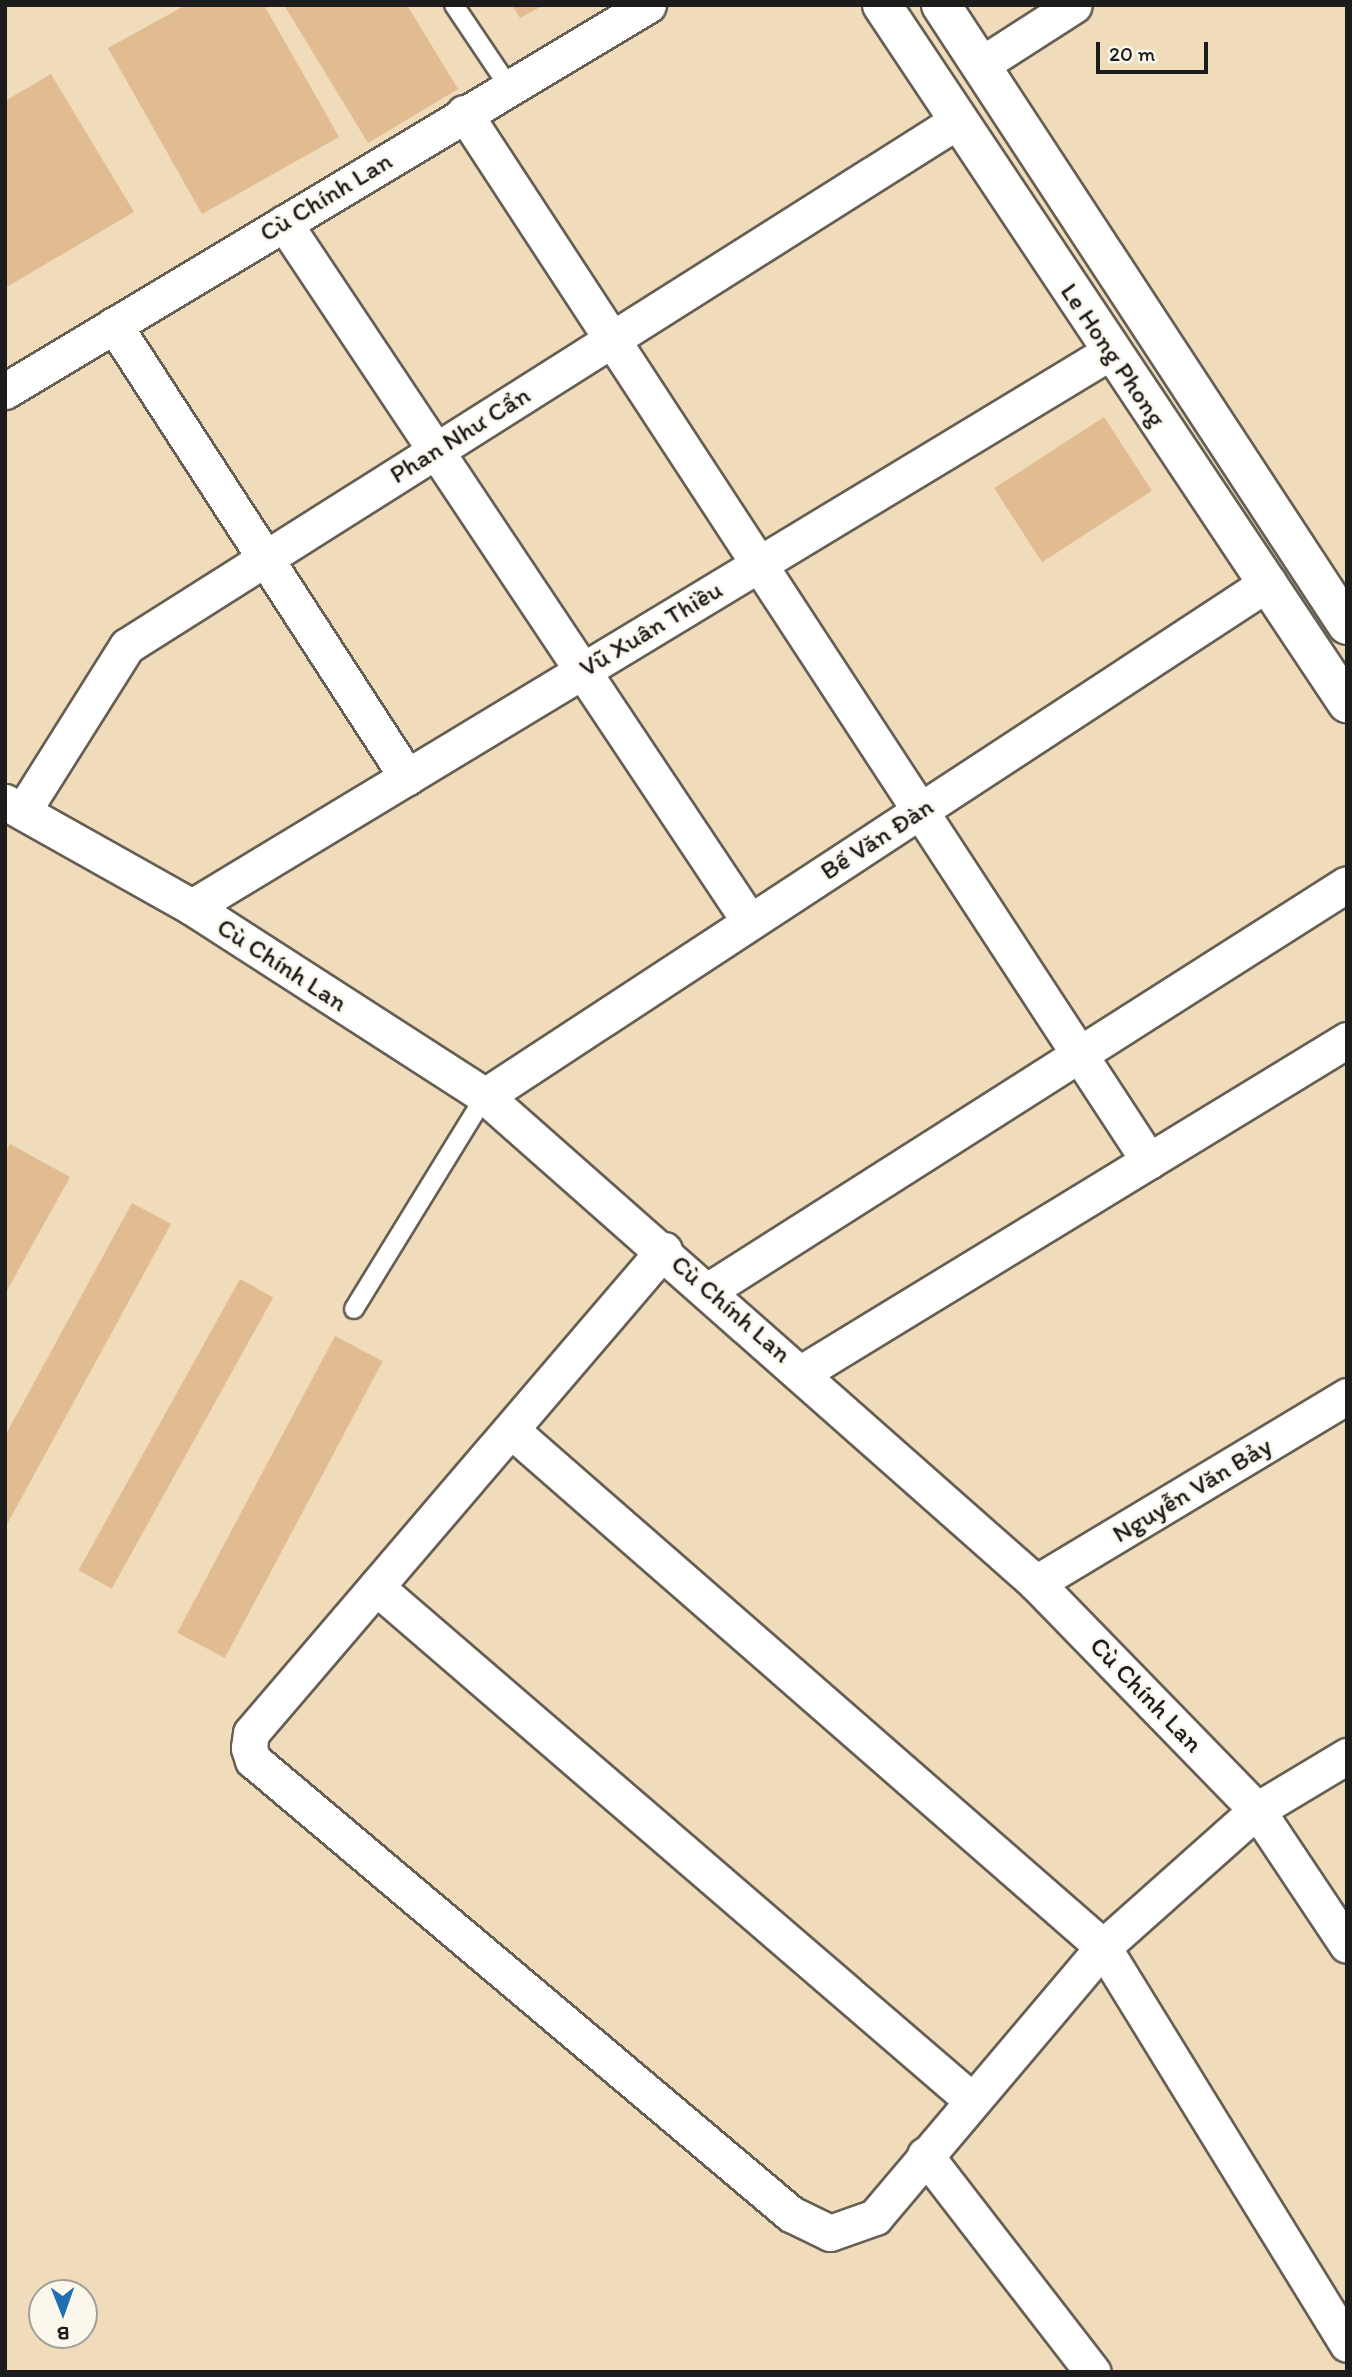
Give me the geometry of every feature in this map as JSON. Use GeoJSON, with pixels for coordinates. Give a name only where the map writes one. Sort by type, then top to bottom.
{"type":"FeatureCollection","features":[{"type":"Feature","properties":{"kind":"main road","name":"Le Hong Phong"},"geometry":{"type":"LineString","coordinates":[[882,5],[1110,352],[1269,582],[1347,703]]}},
{"type":"Feature","properties":{"kind":"main road","name":"Le Hong Phong"},"geometry":{"type":"LineString","coordinates":[[941,5],[1347,625]]}},
{"type":"Feature","properties":{"kind":"main road"},"geometry":{"type":"LineString","coordinates":[[1269,582],[1304,560]]}},
{"type":"Feature","properties":{"kind":"street","name":"Cù Chính Lan"},"geometry":{"type":"LineString","coordinates":[[5,391],[464,113],[648,5]]}},
{"type":"Feature","properties":{"kind":"street"},"geometry":{"type":"LineString","coordinates":[[982,64],[1074,5]]}},
{"type":"Feature","properties":{"kind":"street"},"geometry":{"type":"LineString","coordinates":[[464,113],[1149,1161]]}},
{"type":"Feature","properties":{"kind":"street","name":"Phan Như Cẩn"},"geometry":{"type":"LineString","coordinates":[[14,807],[127,646],[957,121]]}},
{"type":"Feature","properties":{"kind":"street"},"geometry":{"type":"LineString","coordinates":[[284,223],[750,922]]}},
{"type":"Feature","properties":{"kind":"street"},"geometry":{"type":"LineString","coordinates":[[114,325],[262,560],[407,777]]}},
{"type":"Feature","properties":{"kind":"street","name":"Vũ Xuân Thiều"},"geometry":{"type":"LineString","coordinates":[[192,906],[1110,352]]}},
{"type":"Feature","properties":{"kind":"street","name":"Bế Văn Đàn"},"geometry":{"type":"LineString","coordinates":[[485,1096],[1269,582]]}},
{"type":"Feature","properties":{"kind":"street","name":"Cù Chính Lan"},"geometry":{"type":"LineString","coordinates":[[14,807],[192,906],[485,1096],[803,1372],[1036,1583],[1257,1810],[1347,1945]]}},
{"type":"Feature","properties":{"kind":"street"},"geometry":{"type":"LineString","coordinates":[[709,1290],[1347,884]]}},
{"type":"Feature","properties":{"kind":"street"},"geometry":{"type":"LineString","coordinates":[[803,1372],[1347,1040]]}},
{"type":"Feature","properties":{"kind":"street"},"geometry":{"type":"LineString","coordinates":[[664,1250],[251,1733],[253,1760],[790,2214],[830,2234],[849,2230],[875,2217],[970,2098],[1104,1947],[1257,1810],[1347,1756]]}},
{"type":"Feature","properties":{"kind":"street","name":"Nguyễn Văn Bảy"},"geometry":{"type":"LineString","coordinates":[[1036,1583],[1347,1396]]}},
{"type":"Feature","properties":{"kind":"street"},"geometry":{"type":"LineString","coordinates":[[511,1430],[1104,1947],[1347,2344]]}},
{"type":"Feature","properties":{"kind":"street"},"geometry":{"type":"LineString","coordinates":[[376,1587],[970,2098]]}},
{"type":"Feature","properties":{"kind":"street"},"geometry":{"type":"LineString","coordinates":[[925,2155],[1093,2372]]}},
{"type":"Feature","properties":{"kind":"lane"},"geometry":{"type":"LineString","coordinates":[[454,5],[509,87]]}},
{"type":"Feature","properties":{"kind":"lane"},"geometry":{"type":"LineString","coordinates":[[354,1309],[485,1096]]}},
{"type":"Feature","properties":{"kind":"building"},"geometry":{"type":"Polygon","coordinates":[[[186,5],[264,5],[339,137],[202,214],[108,48],[186,5]]]}},
{"type":"Feature","properties":{"kind":"building"},"geometry":{"type":"Polygon","coordinates":[[[284,5],[407,5],[458,89],[368,143],[284,5]]]}},
{"type":"Feature","properties":{"kind":"building"},"geometry":{"type":"Polygon","coordinates":[[[512,5],[544,5],[520,18],[512,5]]]}},
{"type":"Feature","properties":{"kind":"building"},"geometry":{"type":"Polygon","coordinates":[[[51,74],[134,212],[5,288],[5,101],[51,74]]]}},
{"type":"Feature","properties":{"kind":"building"},"geometry":{"type":"Polygon","coordinates":[[[1104,417],[1152,491],[1042,562],[994,488],[1104,417]]]}},
{"type":"Feature","properties":{"kind":"building"},"geometry":{"type":"Polygon","coordinates":[[[10,1144],[70,1177],[5,1294],[5,1153],[10,1144]]]}},
{"type":"Feature","properties":{"kind":"building"},"geometry":{"type":"Polygon","coordinates":[[[132,1203],[171,1224],[5,1528],[5,1436],[132,1203]]]}},
{"type":"Feature","properties":{"kind":"building"},"geometry":{"type":"Polygon","coordinates":[[[240,1279],[273,1297],[112,1589],[79,1570],[240,1279]]]}},
{"type":"Feature","properties":{"kind":"building"},"geometry":{"type":"Polygon","coordinates":[[[335,1336],[383,1361],[225,1658],[177,1633],[335,1336]]]}}]}
